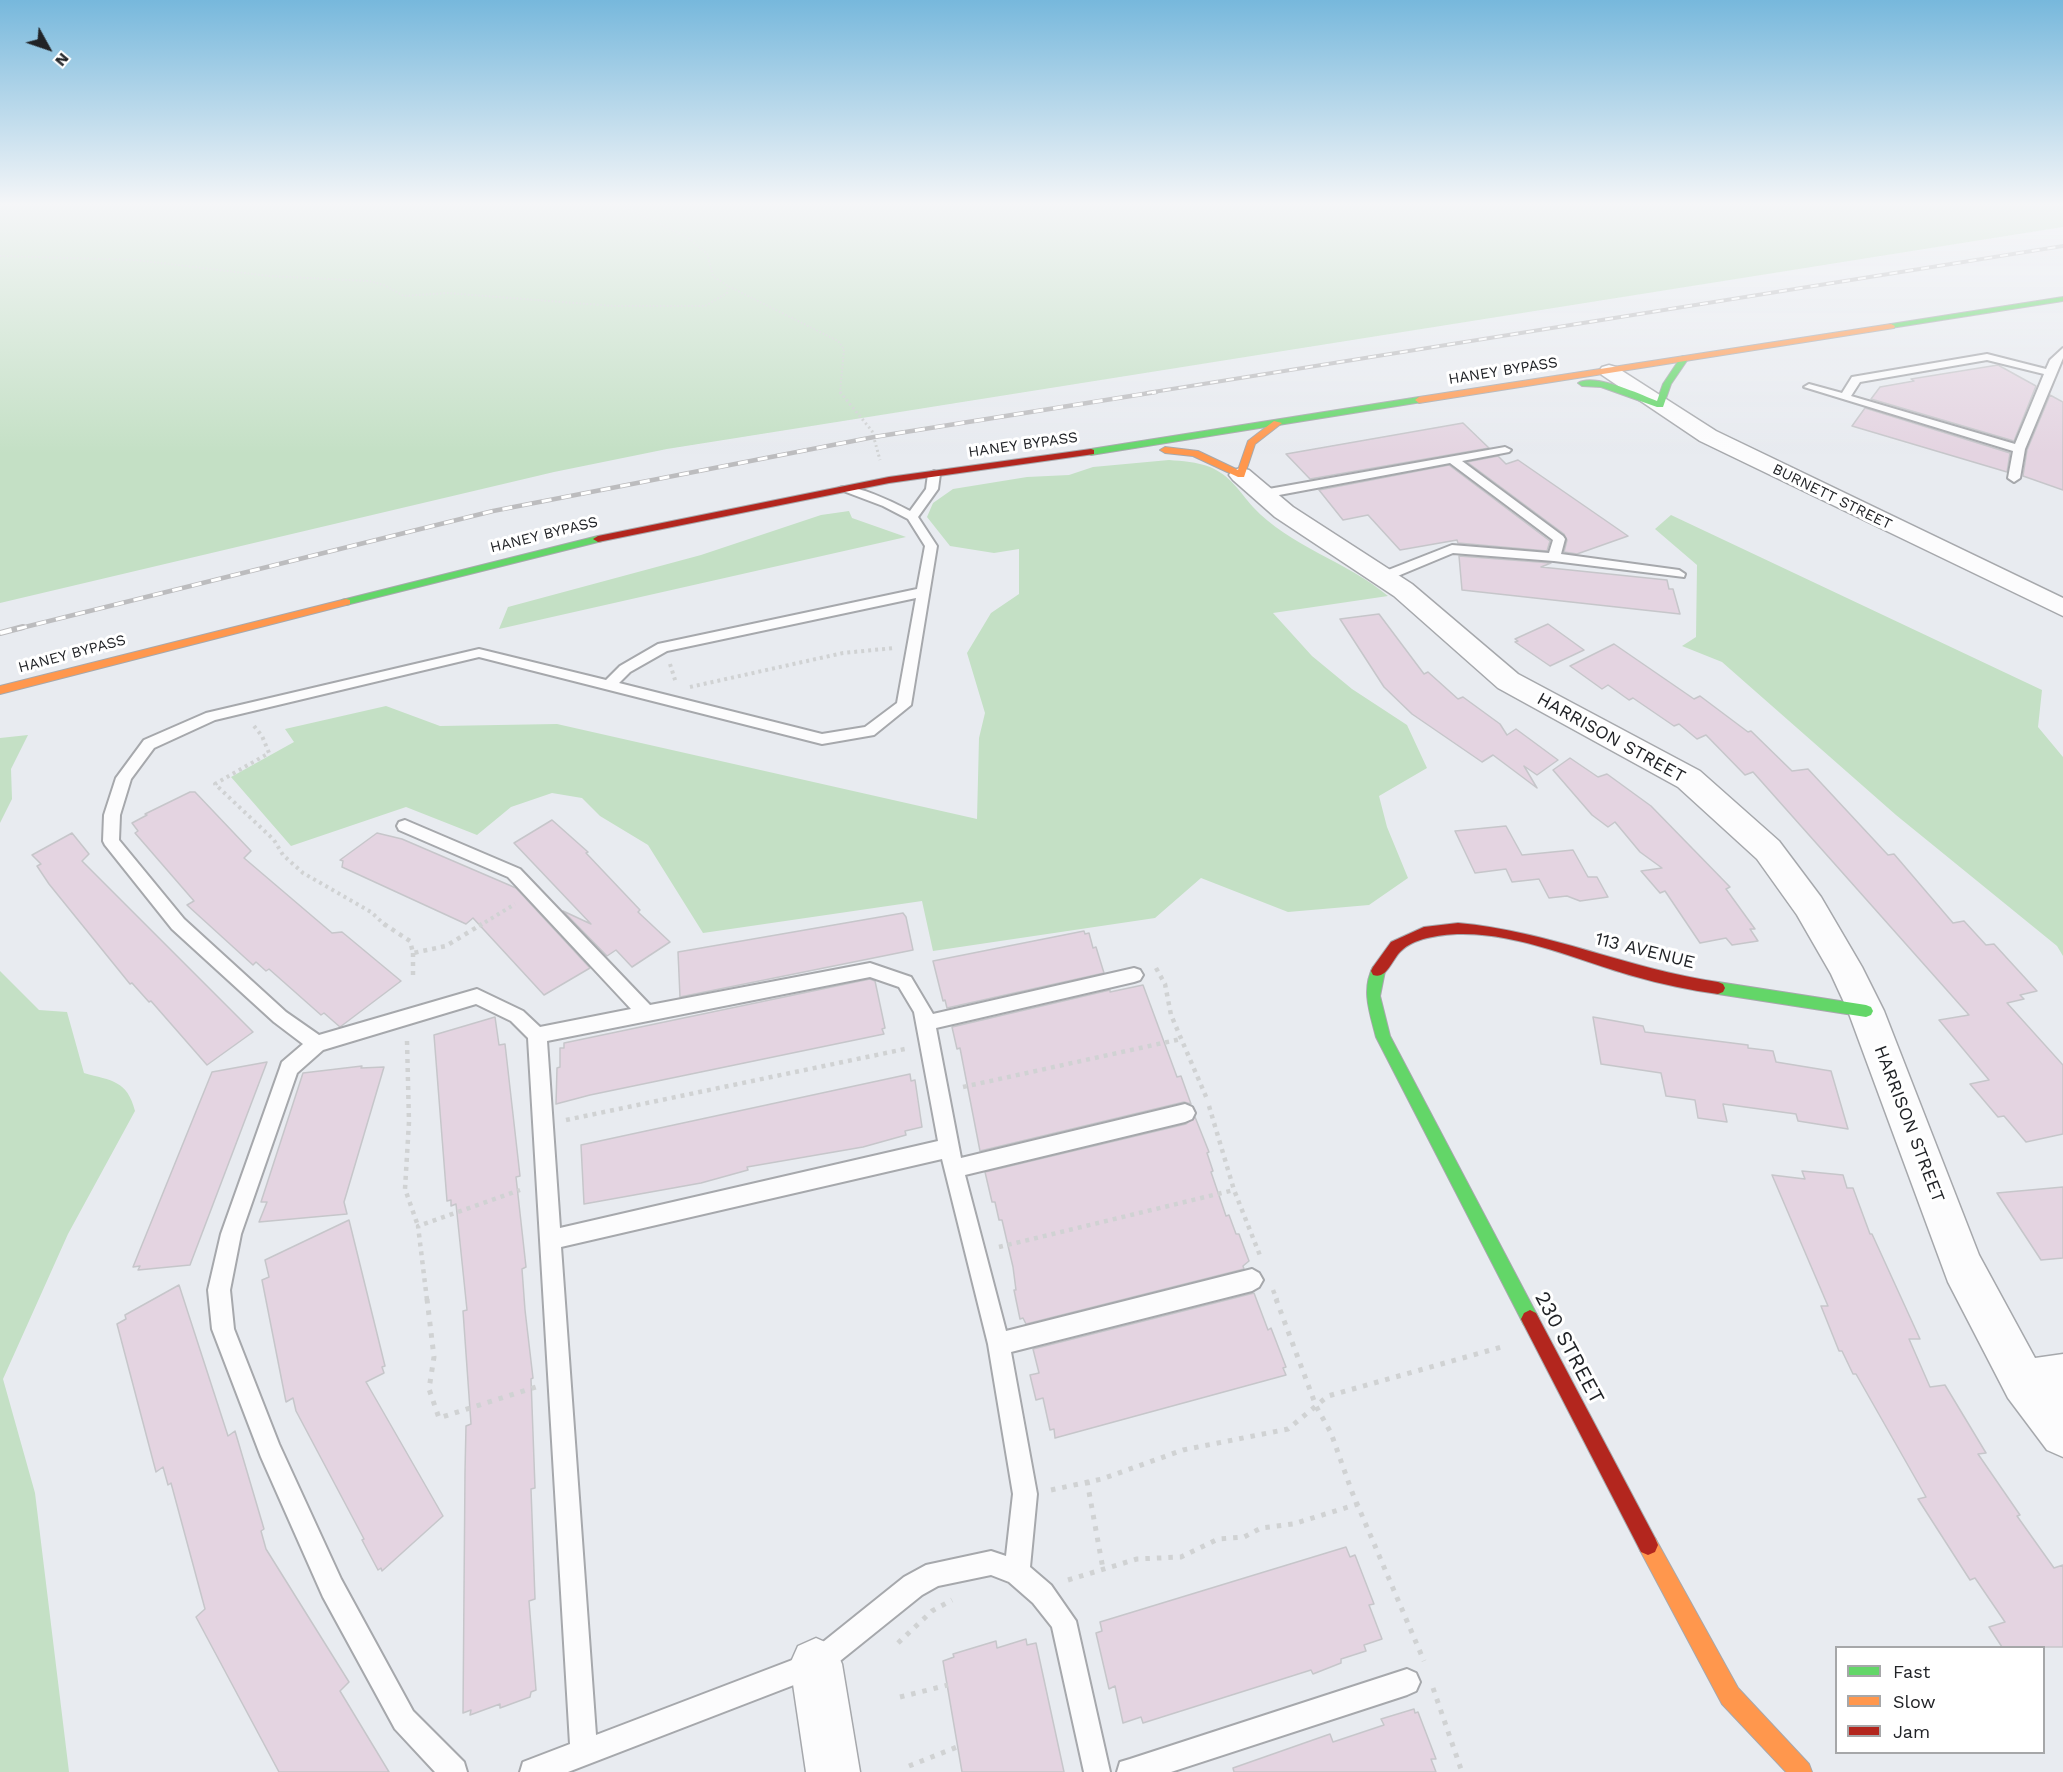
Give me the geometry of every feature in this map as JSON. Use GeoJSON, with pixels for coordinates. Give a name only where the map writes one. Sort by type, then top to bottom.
{"type":"FeatureCollection","features":[{"type":"Feature","properties":{"kind":"main road","name":"HANEY BYPASS"},"geometry":{"type":"LineString","coordinates":[[0,690],[632,530],[889,480],[1047,459],[2063,299]]}},
{"type":"Feature","properties":{"kind":"main road"},"geometry":{"type":"LineString","coordinates":[[1553,380],[1602,384],[1660,405],[1667,384],[1684,359]]}},
{"type":"Feature","properties":{"kind":"main road"},"geometry":{"type":"LineString","coordinates":[[1047,459],[1174,450],[1212,458],[1241,475],[1246,449],[1254,436],[1277,423]]}},
{"type":"Feature","properties":{"kind":"main road","name":"113 AVENUE"},"geometry":{"type":"LineString","coordinates":[[1416,933],[1444,928],[1486,929],[1659,977],[1866,1011]]}},
{"type":"Feature","properties":{"kind":"main road","name":"230 STREET"},"geometry":{"type":"LineString","coordinates":[[1416,933],[1392,948],[1376,971],[1372,1005],[1383,1037],[1713,1669],[1737,1704],[1801,1772]]}},
{"type":"Feature","properties":{"kind":"street","name":"BURNETT STREET"},"geometry":{"type":"LineString","coordinates":[[1609,371],[1707,436],[2063,608]]}},
{"type":"Feature","properties":{"kind":"street","name":"HARRISON STREET"},"geometry":{"type":"LineString","coordinates":[[1241,475],[1284,512],[1403,590],[1508,681],[1689,779],[1768,850],[1809,906],[1845,968],[1866,1011],[1963,1267],[2044,1379],[2063,1434]]}},
{"type":"Feature","properties":{"kind":"street"},"geometry":{"type":"LineString","coordinates":[[816,1664],[833,1772]]}},
{"type":"Feature","properties":{"kind":"lane"},"geometry":{"type":"LineString","coordinates":[[2014,478],[2019,449],[2054,362],[2063,351]]}},
{"type":"Feature","properties":{"kind":"lane"},"geometry":{"type":"LineString","coordinates":[[1844,398],[1856,379],[1987,357],[2051,373]]}},
{"type":"Feature","properties":{"kind":"lane"},"geometry":{"type":"LineString","coordinates":[[1809,387],[2019,449]]}},
{"type":"Feature","properties":{"kind":"lane"},"geometry":{"type":"LineString","coordinates":[[1263,494],[1505,450]]}},
{"type":"Feature","properties":{"kind":"lane"},"geometry":{"type":"LineString","coordinates":[[1452,459],[1559,539],[1554,557]]}},
{"type":"Feature","properties":{"kind":"lane"},"geometry":{"type":"LineString","coordinates":[[912,517],[932,489],[934,474]]}},
{"type":"Feature","properties":{"kind":"lane"},"geometry":{"type":"LineString","coordinates":[[317,1044],[280,1017],[178,924],[111,841],[112,815],[124,778],[149,744],[211,716],[479,653],[822,739],[868,731],[903,705],[931,546],[912,517],[887,503],[844,489]]}},
{"type":"Feature","properties":{"kind":"lane"},"geometry":{"type":"LineString","coordinates":[[1383,577],[1452,549],[1554,557],[1678,574]]}},
{"type":"Feature","properties":{"kind":"lane"},"geometry":{"type":"LineString","coordinates":[[609,686],[625,669],[665,646],[923,592]]}},
{"type":"Feature","properties":{"kind":"lane"},"geometry":{"type":"LineString","coordinates":[[405,826],[514,873],[647,1014]]}},
{"type":"Feature","properties":{"kind":"lane"},"geometry":{"type":"LineString","coordinates":[[537,1035],[870,970],[888,974],[905,982],[922,1010],[926,1023],[949,1148],[999,1344],[1025,1494],[1017,1572]]}},
{"type":"Feature","properties":{"kind":"lane"},"geometry":{"type":"LineString","coordinates":[[926,1023],[1134,975]]}},
{"type":"Feature","properties":{"kind":"lane"},"geometry":{"type":"LineString","coordinates":[[454,1772],[404,1720],[332,1588],[269,1449],[223,1329],[219,1290],[231,1234],[289,1068],[317,1044],[477,996],[517,1016],[537,1035],[584,1752]]}},
{"type":"Feature","properties":{"kind":"lane"},"geometry":{"type":"LineString","coordinates":[[954,1169],[1185,1113]]}},
{"type":"Feature","properties":{"kind":"lane"},"geometry":{"type":"LineString","coordinates":[[550,1240],[949,1148]]}},
{"type":"Feature","properties":{"kind":"lane"},"geometry":{"type":"LineString","coordinates":[[999,1344],[1258,1273]]}},
{"type":"Feature","properties":{"kind":"lane"},"geometry":{"type":"LineString","coordinates":[[533,1772],[816,1664],[894,1600],[935,1574],[991,1563],[1017,1572],[1042,1594],[1063,1621],[1098,1772]]}},
{"type":"Feature","properties":{"kind":"lane"},"geometry":{"type":"LineString","coordinates":[[1130,1772],[1421,1675]]}},
{"type":"Feature","properties":{"kind":"path"},"geometry":{"type":"LineString","coordinates":[[391,289],[404,296],[465,294],[613,306],[705,306],[727,293],[728,289]]}},
{"type":"Feature","properties":{"kind":"path"},"geometry":{"type":"LineString","coordinates":[[733,289],[838,341],[844,350],[840,394],[872,430],[889,480]]}},
{"type":"Feature","properties":{"kind":"path"},"geometry":{"type":"LineString","coordinates":[[665,646],[675,682],[689,689],[694,684],[727,680],[863,649],[913,648]]}},
{"type":"Feature","properties":{"kind":"path"},"geometry":{"type":"LineString","coordinates":[[239,709],[262,736],[269,753],[215,784],[274,840],[283,855],[303,873],[371,912],[390,929],[410,941],[413,953],[412,975]]}},
{"type":"Feature","properties":{"kind":"path"},"geometry":{"type":"LineString","coordinates":[[413,953],[446,946],[534,893]]}},
{"type":"Feature","properties":{"kind":"path"},"geometry":{"type":"LineString","coordinates":[[1134,975],[1147,968],[1157,968],[1165,984],[1171,1016],[1212,1112],[1258,1273]]}},
{"type":"Feature","properties":{"kind":"path"},"geometry":{"type":"LineString","coordinates":[[406,1017],[410,1122],[405,1189],[418,1226],[434,1357],[429,1389],[440,1418],[536,1387]]}},
{"type":"Feature","properties":{"kind":"path"},"geometry":{"type":"LineString","coordinates":[[963,1086],[1181,1039]]}},
{"type":"Feature","properties":{"kind":"path"},"geometry":{"type":"LineString","coordinates":[[543,1132],[564,1121],[930,1044]]}},
{"type":"Feature","properties":{"kind":"path"},"geometry":{"type":"LineString","coordinates":[[418,1226],[520,1190]]}},
{"type":"Feature","properties":{"kind":"path"},"geometry":{"type":"LineString","coordinates":[[999,1247],[1234,1190]]}},
{"type":"Feature","properties":{"kind":"path"},"geometry":{"type":"LineString","coordinates":[[1273,1288],[1316,1406],[1332,1433],[1421,1675],[1462,1772]]}},
{"type":"Feature","properties":{"kind":"path"},"geometry":{"type":"LineString","coordinates":[[1043,1492],[1102,1479],[1183,1450],[1288,1429],[1328,1396],[1511,1344]]}},
{"type":"Feature","properties":{"kind":"path"},"geometry":{"type":"LineString","coordinates":[[1087,1481],[1103,1569]]}},
{"type":"Feature","properties":{"kind":"path"},"geometry":{"type":"LineString","coordinates":[[1068,1580],[1137,1560],[1180,1557],[1218,1539],[1244,1537],[1261,1528],[1293,1524],[1358,1504]]}},
{"type":"Feature","properties":{"kind":"path"},"geometry":{"type":"LineString","coordinates":[[898,1643],[932,1611],[957,1597]]}},
{"type":"Feature","properties":{"kind":"path"},"geometry":{"type":"LineString","coordinates":[[900,1697],[948,1685]]}},
{"type":"Feature","properties":{"kind":"path"},"geometry":{"type":"LineString","coordinates":[[909,1766],[957,1747]]}},
{"type":"Feature","properties":{"kind":"green space"},"geometry":{"type":"Polygon","coordinates":[[[0,289],[1675,289],[667,449],[554,472],[0,603],[0,289]]]}},
{"type":"Feature","properties":{"kind":"green space"},"geometry":{"type":"Polygon","coordinates":[[[1169,460],[1200,464],[1217,471],[1229,479],[1253,507],[1284,533],[1355,573],[1388,596],[1273,613],[1312,656],[1352,689],[1407,725],[1427,768],[1379,796],[1387,827],[1408,878],[1369,905],[1288,912],[1201,878],[1155,918],[933,951],[922,901],[703,933],[648,845],[600,816],[582,798],[552,793],[511,807],[477,835],[406,807],[291,846],[231,777],[294,742],[285,729],[386,706],[440,726],[557,724],[977,819],[979,738],[985,713],[967,653],[991,613],[1019,594],[1019,549],[994,553],[950,546],[927,517],[933,503],[953,489],[1027,477],[1069,475],[1093,467],[1169,460]]]}},
{"type":"Feature","properties":{"kind":"green space"},"geometry":{"type":"Polygon","coordinates":[[[849,511],[852,518],[906,537],[499,629],[508,607],[701,555],[821,515],[849,511]]]}},
{"type":"Feature","properties":{"kind":"green space"},"geometry":{"type":"Polygon","coordinates":[[[1671,515],[2042,690],[2038,727],[2063,757],[2063,956],[2057,946],[1896,815],[1722,662],[1682,646],[1696,637],[1697,565],[1655,529],[1671,515]]]}},
{"type":"Feature","properties":{"kind":"green space"},"geometry":{"type":"Polygon","coordinates":[[[28,735],[11,769],[12,799],[0,823],[0,738],[28,735]]]}},
{"type":"Feature","properties":{"kind":"green space"},"geometry":{"type":"Polygon","coordinates":[[[0,971],[39,1010],[67,1012],[84,1073],[110,1080],[123,1087],[135,1111],[68,1234],[3,1379],[35,1493],[69,1772],[0,1772],[0,971]]]}},
{"type":"Feature","properties":{"kind":"building"},"geometry":{"type":"Polygon","coordinates":[[[1998,365],[2036,386],[2014,441],[1871,399],[1880,387],[1914,381],[1911,379],[1998,365]]]}},
{"type":"Feature","properties":{"kind":"building"},"geometry":{"type":"Polygon","coordinates":[[[2050,395],[2063,402],[2063,490],[2023,476],[2027,450],[2050,395]]]}},
{"type":"Feature","properties":{"kind":"building"},"geometry":{"type":"Polygon","coordinates":[[[1865,408],[2010,453],[2007,472],[1852,426],[1865,408]]]}},
{"type":"Feature","properties":{"kind":"building"},"geometry":{"type":"Polygon","coordinates":[[[1463,423],[1489,448],[1310,479],[1286,454],[1463,423]]]}},
{"type":"Feature","properties":{"kind":"building"},"geometry":{"type":"Polygon","coordinates":[[[1498,456],[1506,464],[1518,460],[1628,536],[1577,554],[1564,552],[1567,540],[1564,534],[1467,462],[1498,456]]]}},
{"type":"Feature","properties":{"kind":"building"},"geometry":{"type":"Polygon","coordinates":[[[1449,465],[1550,541],[1547,551],[1458,543],[1457,540],[1400,550],[1368,515],[1343,520],[1319,490],[1449,465]]]}},
{"type":"Feature","properties":{"kind":"building"},"geometry":{"type":"Polygon","coordinates":[[[1459,556],[1551,563],[1541,567],[1667,580],[1669,589],[1673,589],[1680,614],[1462,590],[1459,556]]]}},
{"type":"Feature","properties":{"kind":"building"},"geometry":{"type":"Polygon","coordinates":[[[1379,614],[1424,674],[1428,672],[1458,699],[1463,697],[1500,724],[1507,735],[1516,729],[1558,760],[1537,775],[1524,766],[1537,788],[1493,755],[1482,762],[1412,714],[1384,687],[1340,619],[1379,614]]]}},
{"type":"Feature","properties":{"kind":"building"},"geometry":{"type":"Polygon","coordinates":[[[1548,624],[1584,650],[1550,666],[1515,642],[1518,641],[1515,639],[1548,624]]]}},
{"type":"Feature","properties":{"kind":"building"},"geometry":{"type":"Polygon","coordinates":[[[1614,644],[1694,699],[1700,696],[1748,732],[1751,731],[1792,771],[1808,769],[1888,855],[1894,854],[1953,923],[1964,921],[1986,945],[1994,944],[2037,991],[2020,995],[2024,999],[2007,1003],[2063,1065],[2063,1134],[2026,1142],[2004,1116],[1998,1117],[1970,1084],[1989,1080],[1939,1020],[1969,1015],[1753,772],[1745,775],[1706,735],[1697,739],[1679,724],[1674,726],[1633,698],[1629,700],[1608,685],[1602,689],[1570,666],[1614,644]]]}},
{"type":"Feature","properties":{"kind":"building"},"geometry":{"type":"Polygon","coordinates":[[[1570,758],[1598,777],[1607,774],[1651,806],[1730,887],[1726,889],[1755,929],[1750,929],[1758,941],[1732,945],[1726,938],[1700,943],[1665,891],[1660,893],[1641,871],[1662,868],[1640,852],[1615,822],[1608,827],[1592,815],[1553,770],[1570,758]]]}},
{"type":"Feature","properties":{"kind":"building"},"geometry":{"type":"Polygon","coordinates":[[[190,792],[195,792],[251,851],[244,858],[332,933],[342,932],[401,981],[340,1027],[324,1013],[321,1015],[269,969],[266,971],[256,962],[253,965],[187,905],[194,901],[135,833],[138,831],[132,823],[147,815],[145,814],[190,792]]]}},
{"type":"Feature","properties":{"kind":"building"},"geometry":{"type":"Polygon","coordinates":[[[552,820],[588,852],[586,853],[640,910],[638,912],[670,942],[632,967],[616,950],[607,956],[563,911],[591,924],[514,843],[552,820]]]}},
{"type":"Feature","properties":{"kind":"building"},"geometry":{"type":"Polygon","coordinates":[[[1506,826],[1522,855],[1573,850],[1588,877],[1597,877],[1608,897],[1580,901],[1567,896],[1549,898],[1539,879],[1512,882],[1506,869],[1475,873],[1455,831],[1506,826]]]}},
{"type":"Feature","properties":{"kind":"building"},"geometry":{"type":"Polygon","coordinates":[[[72,833],[89,854],[82,861],[253,1032],[207,1065],[151,1001],[149,1002],[132,983],[130,984],[49,884],[37,866],[41,864],[32,855],[72,833]]]}},
{"type":"Feature","properties":{"kind":"building"},"geometry":{"type":"Polygon","coordinates":[[[377,833],[402,839],[516,888],[590,968],[544,995],[473,918],[466,924],[342,867],[343,861],[340,860],[377,833]]]}},
{"type":"Feature","properties":{"kind":"building"},"geometry":{"type":"Polygon","coordinates":[[[903,913],[906,917],[913,950],[680,997],[678,952],[903,913]]]}},
{"type":"Feature","properties":{"kind":"building"},"geometry":{"type":"Polygon","coordinates":[[[1084,931],[1085,934],[1089,933],[1093,948],[1096,947],[1104,973],[947,1008],[945,1000],[943,1001],[933,961],[1084,931]]]}},
{"type":"Feature","properties":{"kind":"building"},"geometry":{"type":"Polygon","coordinates":[[[870,979],[875,981],[885,1028],[882,1029],[884,1034],[556,1104],[557,1068],[560,1067],[560,1048],[564,1048],[564,1043],[870,979]]]}},
{"type":"Feature","properties":{"kind":"building"},"geometry":{"type":"Polygon","coordinates":[[[1143,985],[1177,1077],[1181,1076],[1191,1104],[1184,1102],[980,1151],[960,1048],[957,1049],[952,1027],[1110,990],[1110,992],[1143,985]]]}},
{"type":"Feature","properties":{"kind":"building"},"geometry":{"type":"Polygon","coordinates":[[[495,1017],[499,1045],[505,1044],[520,1176],[516,1177],[526,1267],[522,1269],[533,1378],[531,1379],[535,1488],[531,1489],[535,1599],[529,1601],[536,1690],[531,1692],[530,1697],[500,1708],[500,1704],[470,1715],[471,1710],[463,1713],[466,1426],[471,1424],[463,1311],[467,1310],[456,1204],[451,1206],[451,1200],[447,1201],[434,1035],[495,1017]]]}},
{"type":"Feature","properties":{"kind":"building"},"geometry":{"type":"Polygon","coordinates":[[[1593,1017],[1643,1026],[1645,1032],[1748,1045],[1748,1048],[1773,1051],[1776,1062],[1831,1071],[1848,1129],[1798,1121],[1796,1114],[1723,1104],[1727,1122],[1698,1118],[1695,1100],[1666,1096],[1661,1073],[1601,1064],[1593,1017]]]}},
{"type":"Feature","properties":{"kind":"building"},"geometry":{"type":"Polygon","coordinates":[[[267,1062],[190,1265],[138,1270],[140,1266],[133,1267],[212,1072],[267,1062]]]}},
{"type":"Feature","properties":{"kind":"building"},"geometry":{"type":"Polygon","coordinates":[[[362,1066],[361,1068],[384,1067],[344,1202],[347,1214],[259,1222],[267,1202],[261,1202],[303,1073],[362,1066]]]}},
{"type":"Feature","properties":{"kind":"building"},"geometry":{"type":"Polygon","coordinates":[[[910,1074],[911,1081],[915,1080],[922,1127],[905,1131],[906,1135],[863,1147],[747,1167],[748,1170],[701,1183],[584,1204],[581,1145],[910,1074]]]}},
{"type":"Feature","properties":{"kind":"building"},"geometry":{"type":"Polygon","coordinates":[[[1195,1117],[1209,1152],[1207,1153],[1213,1171],[1211,1172],[1226,1216],[1229,1215],[1236,1234],[1239,1234],[1249,1261],[1243,1266],[1244,1269],[1026,1324],[1023,1318],[1020,1319],[1014,1290],[1016,1290],[1013,1267],[1002,1220],[999,1220],[995,1202],[992,1202],[985,1172],[1186,1124],[1195,1117]]]}},
{"type":"Feature","properties":{"kind":"building"},"geometry":{"type":"Polygon","coordinates":[[[1802,1171],[1843,1175],[1847,1188],[1853,1188],[1870,1234],[1872,1234],[1920,1339],[1909,1339],[1930,1387],[1945,1385],[1986,1453],[1978,1454],[2020,1515],[2017,1516],[2054,1568],[2063,1565],[2063,1647],[2001,1646],[1989,1627],[2005,1622],[1975,1578],[1970,1580],[1918,1499],[1926,1497],[1856,1374],[1853,1374],[1842,1351],[1839,1351],[1821,1306],[1828,1306],[1772,1175],[1805,1179],[1802,1171]]]}},
{"type":"Feature","properties":{"kind":"building"},"geometry":{"type":"Polygon","coordinates":[[[2063,1187],[2063,1258],[2041,1260],[1997,1193],[2063,1187]]]}},
{"type":"Feature","properties":{"kind":"building"},"geometry":{"type":"Polygon","coordinates":[[[349,1220],[385,1366],[382,1367],[384,1373],[366,1382],[443,1516],[382,1571],[381,1568],[378,1570],[362,1540],[364,1539],[296,1411],[293,1398],[286,1402],[262,1280],[269,1277],[265,1260],[349,1220]]]}},
{"type":"Feature","properties":{"kind":"building"},"geometry":{"type":"Polygon","coordinates":[[[179,1285],[228,1436],[235,1431],[264,1529],[261,1531],[266,1549],[349,1682],[340,1691],[389,1772],[279,1772],[196,1617],[205,1609],[171,1483],[168,1485],[163,1467],[156,1472],[117,1324],[126,1319],[125,1315],[179,1285]]]}},
{"type":"Feature","properties":{"kind":"building"},"geometry":{"type":"Polygon","coordinates":[[[1254,1293],[1268,1330],[1271,1328],[1286,1367],[1283,1368],[1286,1375],[1055,1438],[1054,1429],[1050,1430],[1043,1398],[1036,1400],[1030,1375],[1039,1373],[1033,1349],[1254,1293]]]}},
{"type":"Feature","properties":{"kind":"building"},"geometry":{"type":"Polygon","coordinates":[[[1346,1547],[1350,1557],[1355,1555],[1374,1604],[1369,1605],[1382,1639],[1364,1645],[1366,1651],[1341,1659],[1341,1663],[1313,1674],[1311,1670],[1143,1723],[1141,1717],[1123,1723],[1115,1686],[1109,1689],[1096,1633],[1102,1631],[1100,1622],[1346,1547]]]}},
{"type":"Feature","properties":{"kind":"building"},"geometry":{"type":"Polygon","coordinates":[[[1026,1639],[1027,1645],[1036,1643],[1064,1772],[962,1772],[943,1661],[954,1657],[953,1654],[996,1641],[997,1648],[1026,1639]]]}},
{"type":"Feature","properties":{"kind":"building"},"geometry":{"type":"Polygon","coordinates":[[[1414,1709],[1415,1713],[1418,1712],[1436,1759],[1431,1759],[1436,1772],[1234,1772],[1233,1768],[1330,1734],[1333,1742],[1384,1725],[1381,1719],[1414,1709]]]}},
{"type":"Feature","properties":{"kind":"railway"},"geometry":{"type":"LineString","coordinates":[[1147,393],[1797,289]]}},
{"type":"Feature","properties":{"kind":"railway"},"geometry":{"type":"LineString","coordinates":[[17,629],[493,511],[874,437],[1156,392]]}},
{"type":"Feature","properties":{"kind":"railway"},"geometry":{"type":"LineString","coordinates":[[0,633],[23,627]]}},
{"type":"Feature","properties":{"kind":"traffic: fast"},"geometry":{"type":"LineString","coordinates":[[1891,326],[2063,299]]}},
{"type":"Feature","properties":{"kind":"traffic: fast"},"geometry":{"type":"LineString","coordinates":[[1582,383],[1602,384],[1660,405],[1667,384],[1684,359]]}},
{"type":"Feature","properties":{"kind":"traffic: fast"},"geometry":{"type":"LineString","coordinates":[[1091,452],[1419,400]]}},
{"type":"Feature","properties":{"kind":"traffic: fast"},"geometry":{"type":"LineString","coordinates":[[346,602],[598,539]]}},
{"type":"Feature","properties":{"kind":"traffic: fast"},"geometry":{"type":"LineString","coordinates":[[1378,971],[1373,996],[1383,1037],[1530,1319]]}},
{"type":"Feature","properties":{"kind":"traffic: fast"},"geometry":{"type":"LineString","coordinates":[[1718,988],[1866,1011]]}},
{"type":"Feature","properties":{"kind":"traffic: slow"},"geometry":{"type":"LineString","coordinates":[[1419,400],[1891,326]]}},
{"type":"Feature","properties":{"kind":"traffic: slow"},"geometry":{"type":"LineString","coordinates":[[1165,450],[1195,453],[1241,475],[1251,443],[1277,423]]}},
{"type":"Feature","properties":{"kind":"traffic: slow"},"geometry":{"type":"LineString","coordinates":[[0,690],[346,602]]}},
{"type":"Feature","properties":{"kind":"traffic: slow"},"geometry":{"type":"LineString","coordinates":[[1648,1545],[1730,1696],[1801,1772]]}},
{"type":"Feature","properties":{"kind":"traffic: jam"},"geometry":{"type":"LineString","coordinates":[[598,539],[889,480],[1091,452]]}},
{"type":"Feature","properties":{"kind":"traffic: jam"},"geometry":{"type":"LineString","coordinates":[[1378,971],[1396,946],[1424,932],[1458,929],[1495,932],[1534,940],[1643,973],[1718,988]]}},
{"type":"Feature","properties":{"kind":"traffic: jam"},"geometry":{"type":"LineString","coordinates":[[1530,1319],[1648,1545]]}}]}
